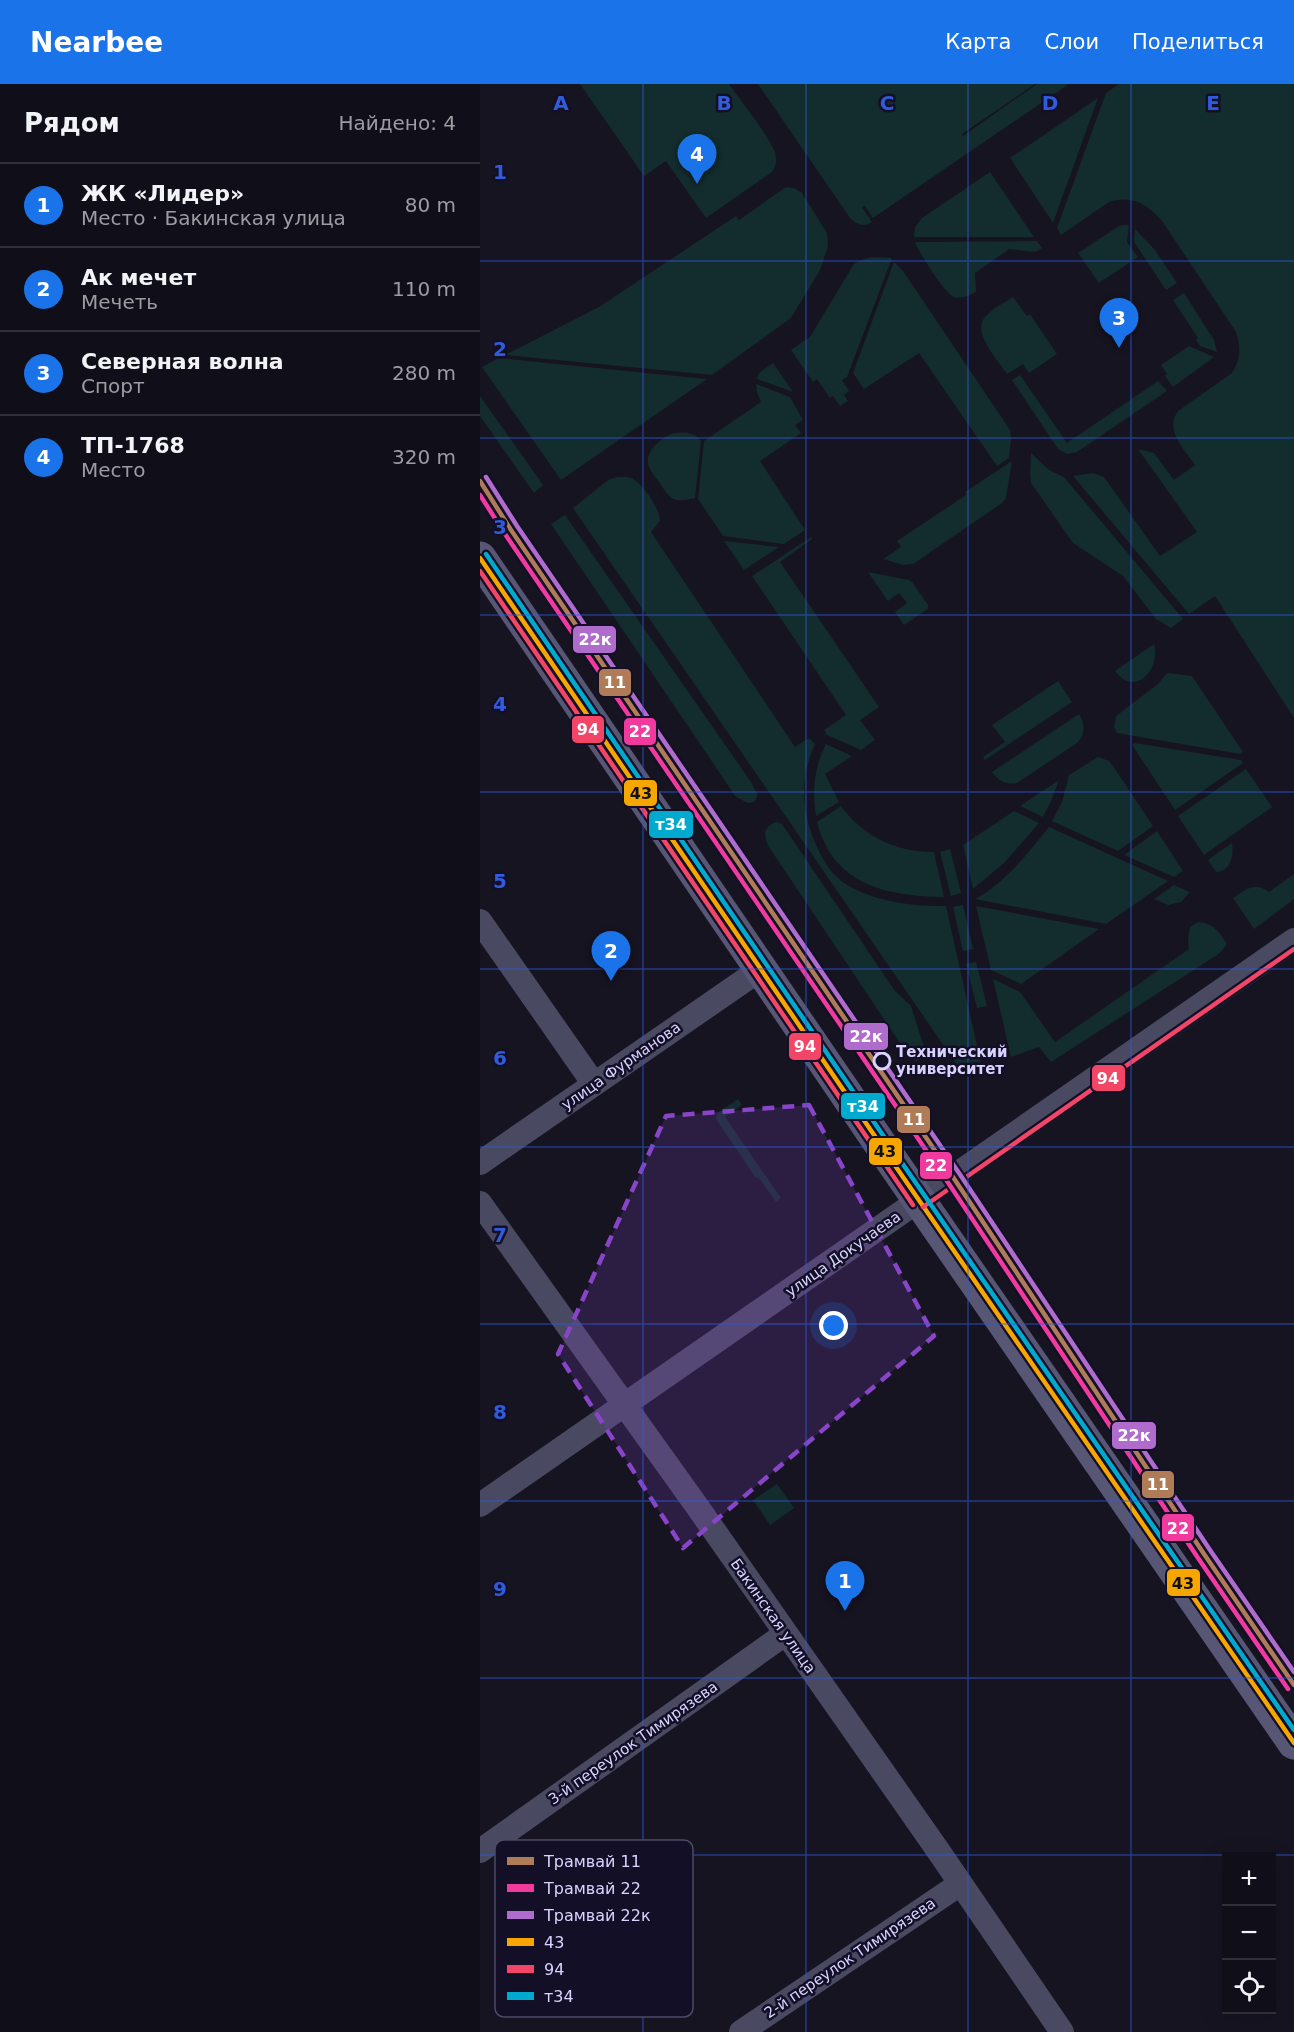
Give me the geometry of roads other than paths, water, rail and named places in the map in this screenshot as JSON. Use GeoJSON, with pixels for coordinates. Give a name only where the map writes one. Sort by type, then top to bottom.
{"type":"FeatureCollection","features":[{"type":"Feature","properties":{"kind":"main road"},"geometry":{"type":"LineString","coordinates":[[480,558],[919,1201],[1294,1743]]}},
{"type":"Feature","properties":{"kind":"street"},"geometry":{"type":"LineString","coordinates":[[480,921],[594,1084]]}},
{"type":"Feature","properties":{"kind":"street","name":"улица Докучаева"},"geometry":{"type":"LineString","coordinates":[[480,1505],[1294,940]]}},
{"type":"Feature","properties":{"kind":"street","name":"улица Фурманова"},"geometry":{"type":"LineString","coordinates":[[480,1163],[761,969]]}},
{"type":"Feature","properties":{"kind":"street","name":"Бакинская улица"},"geometry":{"type":"LineString","coordinates":[[480,1203],[626,1405],[1062,2032]]}},
{"type":"Feature","properties":{"kind":"street","name":"3-й переулок Тимирязева"},"geometry":{"type":"LineString","coordinates":[[495,1840],[785,1634]]}},
{"type":"Feature","properties":{"kind":"street","name":"3-й переулок Тимирязева"},"geometry":{"type":"LineString","coordinates":[[480,1851],[495,1840]]}},
{"type":"Feature","properties":{"kind":"street","name":"2-й переулок Тимирязева"},"geometry":{"type":"LineString","coordinates":[[741,2032],[960,1884]]}},
{"type":"Feature","properties":{"kind":"tram line","name":"22к"},"geometry":{"type":"LineString","coordinates":[[486,477],[517,526],[959,1173],[1294,1672]]}},
{"type":"Feature","properties":{"kind":"tram line","name":"11"},"geometry":{"type":"LineString","coordinates":[[480,481],[511,530],[953,1177],[1294,1685]]}},
{"type":"Feature","properties":{"kind":"tram line","name":"22"},"geometry":{"type":"LineString","coordinates":[[480,495],[947,1181],[1288,1689]]}},
{"type":"Feature","properties":{"kind":"place","name":"ТП-1768"},"geometry":{"type":"Point","coordinates":[697,184]}},
{"type":"Feature","properties":{"kind":"place","name":"Северная волна"},"geometry":{"type":"Point","coordinates":[1119,348]}},
{"type":"Feature","properties":{"kind":"place","name":"Ак мечет"},"geometry":{"type":"Point","coordinates":[611,981]}},
{"type":"Feature","properties":{"kind":"place","name":"Технический университет"},"geometry":{"type":"Point","coordinates":[882,1061]}},
{"type":"Feature","properties":{"kind":"place","name":"ЖК «Лидер»"},"geometry":{"type":"Point","coordinates":[845,1611]}}]}
